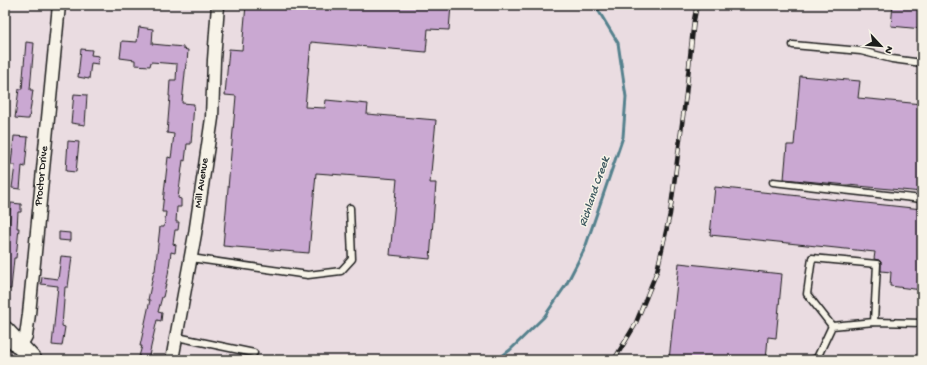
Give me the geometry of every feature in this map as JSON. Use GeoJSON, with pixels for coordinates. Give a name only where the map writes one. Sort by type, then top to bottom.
{"type":"FeatureCollection","features":[{"type":"Feature","properties":{"kind":"street","name":"Proctor Drive"},"geometry":{"type":"LineString","coordinates":[[20,346],[26,336],[29,314],[59,5]]}},
{"type":"Feature","properties":{"kind":"street","name":"Mill Avenue"},"geometry":{"type":"LineString","coordinates":[[172,360],[191,258],[212,118],[218,5]]}},
{"type":"Feature","properties":{"kind":"street"},"geometry":{"type":"LineString","coordinates":[[5,330],[33,360]]}},
{"type":"Feature","properties":{"kind":"lane"},"geometry":{"type":"LineString","coordinates":[[793,45],[861,52],[892,59],[922,63]]}},
{"type":"Feature","properties":{"kind":"lane"},"geometry":{"type":"LineString","coordinates":[[773,182],[922,199]]}},
{"type":"Feature","properties":{"kind":"lane"},"geometry":{"type":"LineString","coordinates":[[191,258],[308,275],[341,271],[352,259],[350,208]]}},
{"type":"Feature","properties":{"kind":"lane"},"geometry":{"type":"LineString","coordinates":[[832,326],[807,294],[812,258],[877,264],[874,322]]}},
{"type":"Feature","properties":{"kind":"lane"},"geometry":{"type":"LineString","coordinates":[[832,326],[874,322],[922,323]]}},
{"type":"Feature","properties":{"kind":"lane"},"geometry":{"type":"LineString","coordinates":[[812,360],[817,358],[832,326]]}},
{"type":"Feature","properties":{"kind":"lane"},"geometry":{"type":"LineString","coordinates":[[177,337],[254,353]]}},
{"type":"Feature","properties":{"kind":"building"},"geometry":{"type":"Polygon","coordinates":[[[246,5],[451,5],[449,30],[428,29],[426,52],[311,42],[305,107],[325,108],[326,100],[368,104],[367,114],[436,120],[430,183],[436,183],[430,259],[390,255],[397,179],[316,173],[309,253],[223,246],[236,96],[225,95],[229,49],[242,50],[246,5]]]}},
{"type":"Feature","properties":{"kind":"building"},"geometry":{"type":"Polygon","coordinates":[[[893,5],[922,5],[922,29],[891,26],[893,5]]]}},
{"type":"Feature","properties":{"kind":"building"},"geometry":{"type":"Polygon","coordinates":[[[139,27],[153,29],[152,44],[183,47],[183,49],[188,50],[182,103],[194,104],[191,144],[187,144],[185,161],[183,160],[178,198],[181,199],[181,207],[177,207],[176,222],[179,222],[178,230],[175,230],[173,244],[176,245],[175,253],[171,252],[168,275],[158,312],[162,313],[161,321],[157,320],[148,360],[138,360],[150,300],[148,300],[155,271],[160,227],[164,227],[166,212],[162,212],[168,157],[171,158],[174,134],[167,133],[170,80],[176,80],[177,64],[151,62],[150,66],[135,65],[135,60],[120,58],[122,41],[137,42],[139,27]]]}},
{"type":"Feature","properties":{"kind":"building"},"geometry":{"type":"Polygon","coordinates":[[[26,42],[34,43],[30,90],[33,90],[29,119],[15,118],[19,89],[22,89],[26,42]]]}},
{"type":"Feature","properties":{"kind":"building"},"geometry":{"type":"Polygon","coordinates":[[[81,49],[92,50],[91,55],[99,56],[98,64],[91,63],[89,79],[78,77],[81,49]]]}},
{"type":"Feature","properties":{"kind":"building"},"geometry":{"type":"Polygon","coordinates":[[[800,76],[860,81],[858,98],[922,104],[922,192],[784,179],[787,145],[794,145],[800,76]]]}},
{"type":"Feature","properties":{"kind":"building"},"geometry":{"type":"Polygon","coordinates":[[[74,94],[87,95],[85,125],[71,123],[74,94]]]}},
{"type":"Feature","properties":{"kind":"building"},"geometry":{"type":"Polygon","coordinates":[[[14,136],[28,137],[25,167],[22,166],[20,189],[12,188],[15,165],[11,165],[14,136]]]}},
{"type":"Feature","properties":{"kind":"building"},"geometry":{"type":"Polygon","coordinates":[[[68,141],[79,142],[76,172],[66,171],[68,141]]]}},
{"type":"Feature","properties":{"kind":"building"},"geometry":{"type":"Polygon","coordinates":[[[715,187],[922,209],[922,290],[890,286],[891,272],[881,271],[881,262],[874,259],[875,252],[710,235],[715,187]]]}},
{"type":"Feature","properties":{"kind":"building"},"geometry":{"type":"Polygon","coordinates":[[[11,203],[21,204],[21,212],[18,212],[17,228],[19,228],[11,289],[5,289],[5,250],[7,250],[11,203]]]}},
{"type":"Feature","properties":{"kind":"building"},"geometry":{"type":"Polygon","coordinates":[[[59,232],[70,233],[70,241],[59,240],[59,232]]]}},
{"type":"Feature","properties":{"kind":"building"},"geometry":{"type":"Polygon","coordinates":[[[61,256],[72,257],[68,287],[65,287],[62,326],[65,327],[62,346],[52,345],[58,286],[41,284],[42,277],[58,279],[61,256]]]}},
{"type":"Feature","properties":{"kind":"building"},"geometry":{"type":"Polygon","coordinates":[[[679,263],[782,274],[776,338],[768,337],[766,360],[669,360],[679,263]]]}},
{"type":"Feature","properties":{"kind":"waterway","name":"Richland Creek"},"geometry":{"type":"LineString","coordinates":[[497,360],[510,350],[544,317],[566,285],[585,248],[623,137],[626,97],[618,43],[595,5]]}},
{"type":"Feature","properties":{"kind":"railway"},"geometry":{"type":"LineString","coordinates":[[614,360],[635,325],[657,271],[670,214],[697,5]]}}]}
